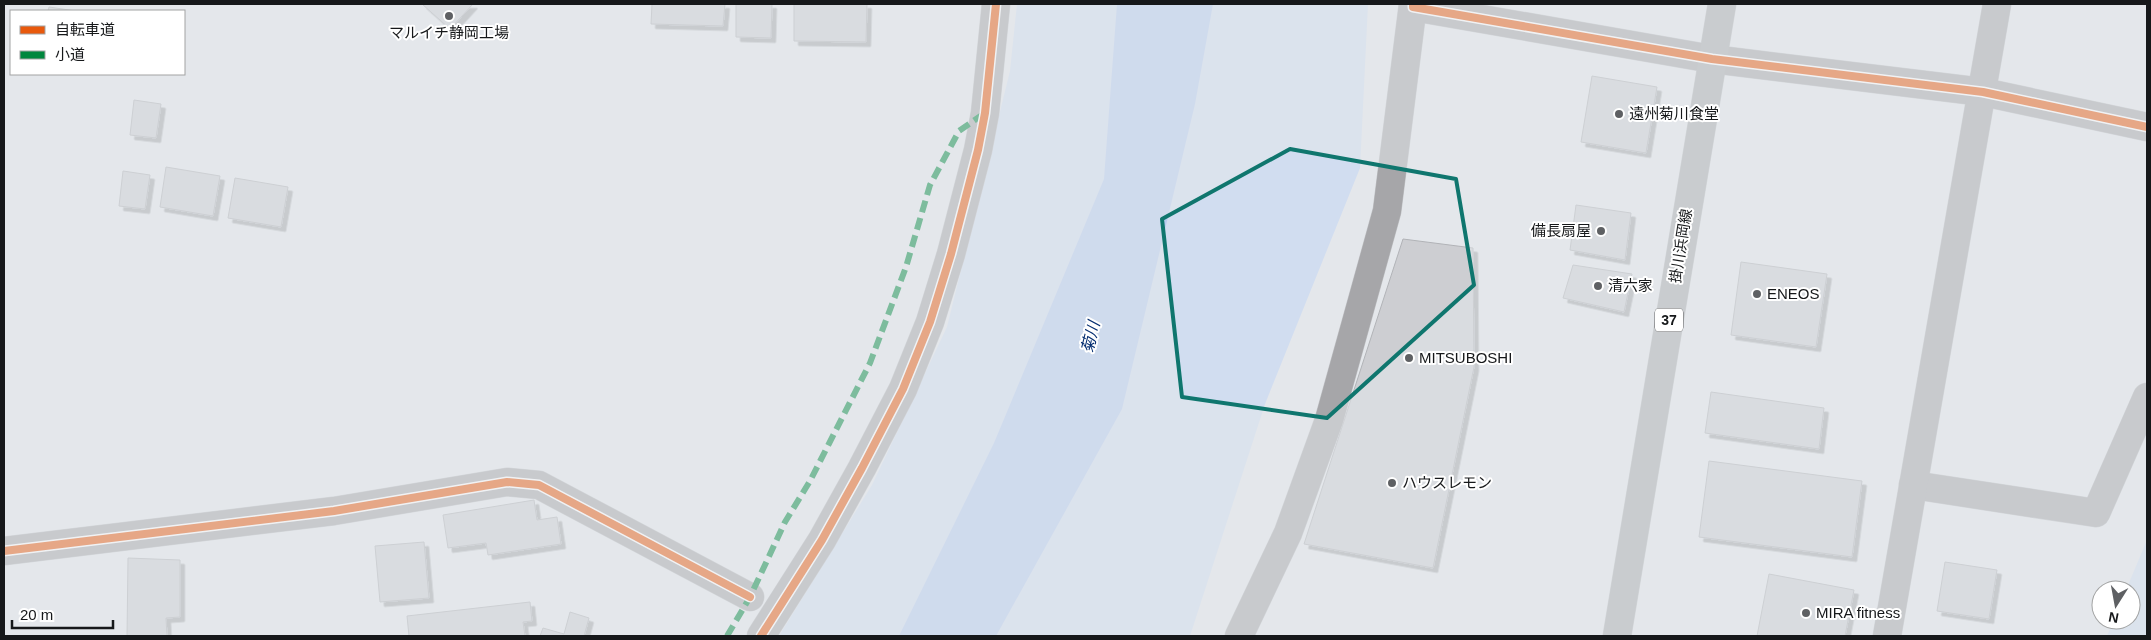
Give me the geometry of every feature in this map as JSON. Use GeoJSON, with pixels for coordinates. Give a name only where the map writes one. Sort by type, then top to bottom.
{"type":"FeatureCollection","features":[{"type":"Feature","properties":{"kind":"main road","name":"掛川浜岡線"},"geometry":{"type":"LineString","coordinates":[[1617,636],[1722,4]]}},
{"type":"Feature","properties":{"kind":"street"},"geometry":{"type":"LineString","coordinates":[[761,636],[822,540],[862,468],[903,389],[930,322],[951,254],[978,150],[985,113],[996,4]]}},
{"type":"Feature","properties":{"kind":"street"},"geometry":{"type":"LineString","coordinates":[[1887,636],[1997,4]]}},
{"type":"Feature","properties":{"kind":"street"},"geometry":{"type":"LineString","coordinates":[[1238,636],[1288,533],[1327,427],[1387,211],[1413,6],[1712,59],[1983,92],[2147,127]]}},
{"type":"Feature","properties":{"kind":"street"},"geometry":{"type":"LineString","coordinates":[[1913,485],[2096,513],[2147,396]]}},
{"type":"Feature","properties":{"kind":"street"},"geometry":{"type":"LineString","coordinates":[[4,551],[334,511],[508,482],[539,486],[750,597]]}},
{"type":"Feature","properties":{"kind":"highlighted area"},"geometry":{"type":"Polygon","coordinates":[[[1290,149],[1456,179],[1474,285],[1327,418],[1182,397],[1162,219],[1290,149]]]}},
{"type":"Feature","properties":{"kind":"shaded area"},"geometry":{"type":"Polygon","coordinates":[[[1017,4],[1368,4],[1360,168],[1265,404],[1190,636],[779,636],[872,485],[947,327],[1010,71],[1017,4]]]}},
{"type":"Feature","properties":{"kind":"shaded area"},"geometry":{"type":"Polygon","coordinates":[[[2147,540],[2147,636],[2107,636],[2110,630],[2141,630],[2141,580],[2130,580],[2147,540]]]}},
{"type":"Feature","properties":{"kind":"water","name":"菊川"},"geometry":{"type":"Polygon","coordinates":[[[1117,4],[1213,4],[1195,104],[1122,409],[996,636],[899,636],[994,443],[1104,179],[1117,4]]]}},
{"type":"Feature","properties":{"kind":"building","name":"マルイチ静岡工場"},"geometry":{"type":"Polygon","coordinates":[[[422,4],[473,4],[450,29],[422,4]]]}},
{"type":"Feature","properties":{"kind":"building"},"geometry":{"type":"Polygon","coordinates":[[[652,4],[725,4],[723,26],[651,24],[652,4]]]}},
{"type":"Feature","properties":{"kind":"building"},"geometry":{"type":"Polygon","coordinates":[[[736,4],[772,4],[771,38],[736,37],[736,4]]]}},
{"type":"Feature","properties":{"kind":"building"},"geometry":{"type":"Polygon","coordinates":[[[794,4],[867,4],[866,42],[794,41],[794,4]]]}},
{"type":"Feature","properties":{"kind":"building"},"geometry":{"type":"Polygon","coordinates":[[[49,7],[69,10],[48,10],[49,7]]]}},
{"type":"Feature","properties":{"kind":"building","name":"遠州菊川食堂"},"geometry":{"type":"Polygon","coordinates":[[[1592,76],[1657,87],[1646,153],[1581,142],[1592,76]]]}},
{"type":"Feature","properties":{"kind":"building"},"geometry":{"type":"Polygon","coordinates":[[[134,100],[161,104],[156,138],[130,135],[134,100]]]}},
{"type":"Feature","properties":{"kind":"building"},"geometry":{"type":"Polygon","coordinates":[[[166,167],[220,176],[213,216],[160,207],[166,167]]]}},
{"type":"Feature","properties":{"kind":"building"},"geometry":{"type":"Polygon","coordinates":[[[123,171],[150,175],[145,209],[119,206],[123,171]]]}},
{"type":"Feature","properties":{"kind":"building"},"geometry":{"type":"Polygon","coordinates":[[[235,178],[288,187],[281,227],[228,218],[235,178]]]}},
{"type":"Feature","properties":{"kind":"building","name":"備長扇屋"},"geometry":{"type":"Polygon","coordinates":[[[1576,205],[1631,213],[1625,260],[1570,250],[1576,205]]]}},
{"type":"Feature","properties":{"kind":"building"},"geometry":{"type":"Polygon","coordinates":[[[1403,239],[1473,248],[1474,367],[1433,568],[1304,544],[1403,239]]]}},
{"type":"Feature","properties":{"kind":"building"},"geometry":{"type":"Polygon","coordinates":[[[1741,262],[1827,274],[1816,347],[1731,335],[1741,262]]]}},
{"type":"Feature","properties":{"kind":"building","name":"清六家"},"geometry":{"type":"Polygon","coordinates":[[[1573,265],[1632,274],[1624,312],[1563,298],[1573,265]]]}},
{"type":"Feature","properties":{"kind":"building"},"geometry":{"type":"Polygon","coordinates":[[[1711,392],[1824,408],[1819,449],[1705,433],[1711,392]]]}},
{"type":"Feature","properties":{"kind":"building"},"geometry":{"type":"Polygon","coordinates":[[[1709,461],[1862,481],[1852,557],[1699,537],[1709,461]]]}},
{"type":"Feature","properties":{"kind":"building"},"geometry":{"type":"Polygon","coordinates":[[[534,500],[537,520],[557,517],[561,544],[488,555],[486,543],[448,548],[443,515],[534,500]]]}},
{"type":"Feature","properties":{"kind":"building"},"geometry":{"type":"Polygon","coordinates":[[[424,542],[429,598],[380,602],[375,546],[424,542]]]}},
{"type":"Feature","properties":{"kind":"building"},"geometry":{"type":"Polygon","coordinates":[[[128,558],[180,560],[180,617],[166,618],[167,636],[127,636],[128,558]]]}},
{"type":"Feature","properties":{"kind":"building"},"geometry":{"type":"Polygon","coordinates":[[[1945,562],[1997,570],[1989,619],[1937,611],[1945,562]]]}},
{"type":"Feature","properties":{"kind":"building","name":"MIRA fitness"},"geometry":{"type":"Polygon","coordinates":[[[1769,574],[1854,590],[1845,636],[1757,636],[1769,574]]]}},
{"type":"Feature","properties":{"kind":"building"},"geometry":{"type":"Polygon","coordinates":[[[530,602],[532,621],[523,622],[525,636],[409,636],[407,616],[530,602]]]}},
{"type":"Feature","properties":{"kind":"building"},"geometry":{"type":"Polygon","coordinates":[[[570,612],[589,618],[584,636],[540,636],[543,628],[564,634],[570,612]]]}},
{"type":"Feature","properties":{"kind":"marked path"},"geometry":{"type":"LineString","coordinates":[[727,636],[750,597],[785,522],[810,481],[870,363],[906,267],[930,185],[959,131],[985,113]]}},
{"type":"Feature","properties":{"kind":"cycle path"},"geometry":{"type":"LineString","coordinates":[[761,636],[822,540],[862,468],[903,389],[930,322],[951,254],[978,150],[985,113],[996,4]]}},
{"type":"Feature","properties":{"kind":"cycle path"},"geometry":{"type":"LineString","coordinates":[[1413,4],[1413,7],[1712,59],[1983,92],[2147,127]]}},
{"type":"Feature","properties":{"kind":"cycle path"},"geometry":{"type":"LineString","coordinates":[[4,551],[334,511],[507,482],[539,485],[750,597]]}},
{"type":"Feature","properties":{"kind":"place","name":"マルイチ静岡工場"},"geometry":{"type":"Point","coordinates":[449,16]}},
{"type":"Feature","properties":{"kind":"place","name":"遠州菊川食堂"},"geometry":{"type":"Point","coordinates":[1619,114]}},
{"type":"Feature","properties":{"kind":"place","name":"備長扇屋"},"geometry":{"type":"Point","coordinates":[1601,231]}},
{"type":"Feature","properties":{"kind":"place","name":"清六家"},"geometry":{"type":"Point","coordinates":[1598,286]}},
{"type":"Feature","properties":{"kind":"place","name":"ENEOS"},"geometry":{"type":"Point","coordinates":[1757,294]}},
{"type":"Feature","properties":{"kind":"place","name":"MITSUBOSHI"},"geometry":{"type":"Point","coordinates":[1409,358]}},
{"type":"Feature","properties":{"kind":"place","name":"ハウスレモン"},"geometry":{"type":"Point","coordinates":[1392,483]}},
{"type":"Feature","properties":{"kind":"place","name":"MIRA fitness"},"geometry":{"type":"Point","coordinates":[1806,613]}}]}
